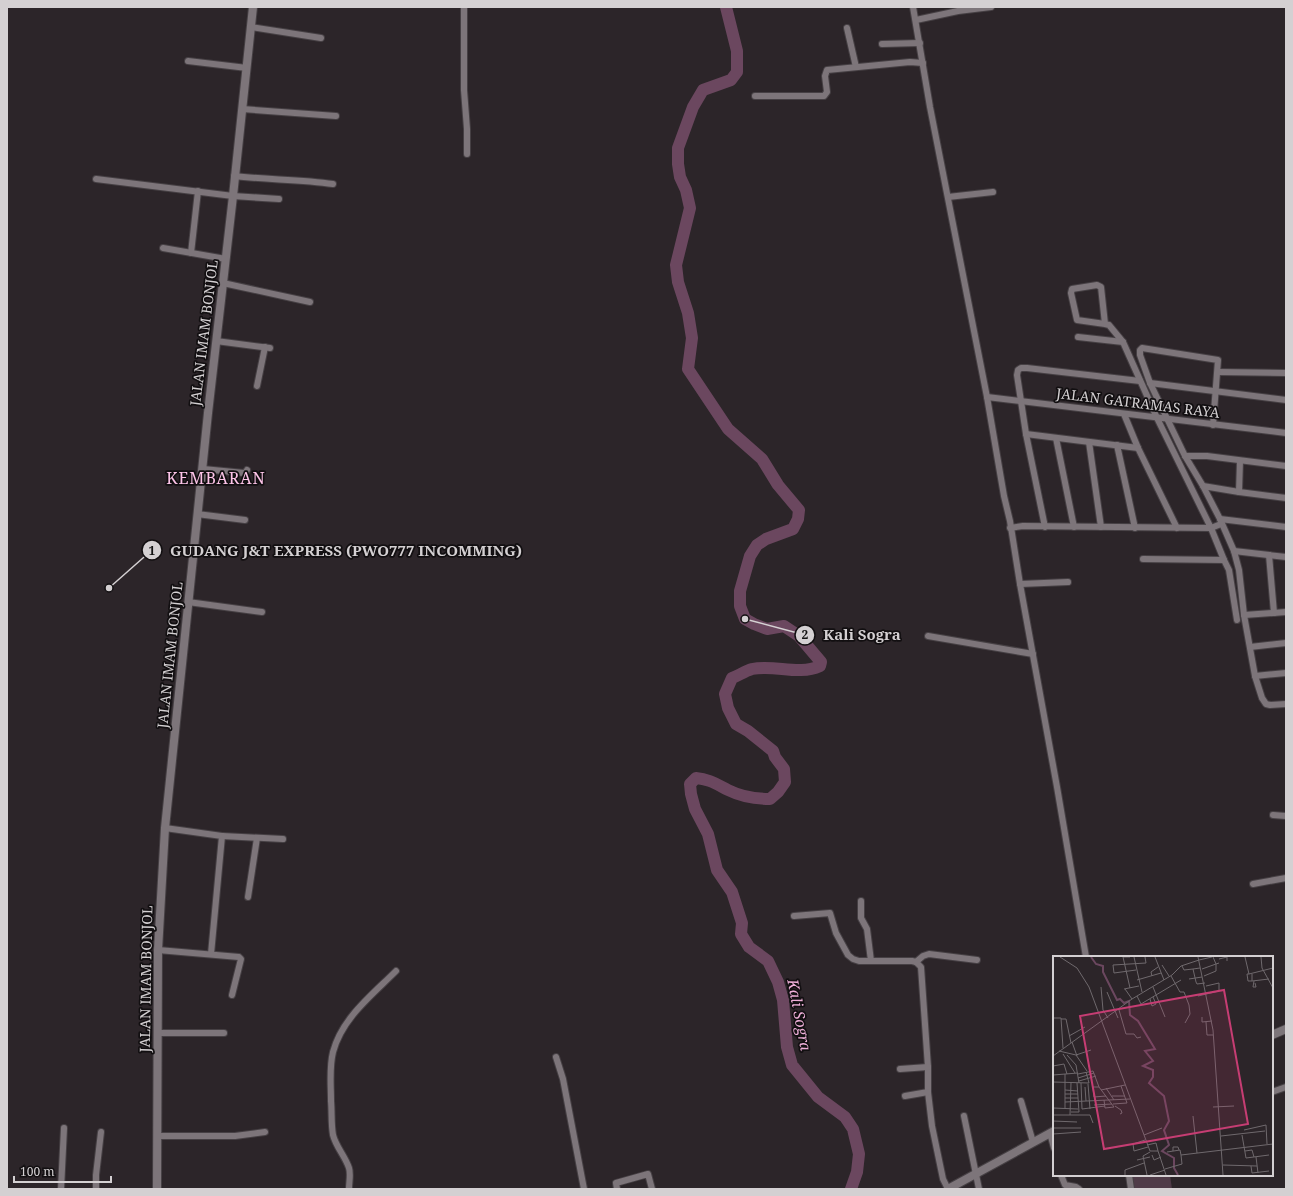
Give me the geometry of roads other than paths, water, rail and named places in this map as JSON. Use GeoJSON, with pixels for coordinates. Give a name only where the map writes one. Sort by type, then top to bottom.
{"type":"FeatureCollection","features":[{"type":"Feature","properties":{"kind":"main road","name":"JALAN IMAM BONJOL"},"geometry":{"type":"LineString","coordinates":[[157,1189],[158,950],[165,828],[197,514],[253,7]]}},
{"type":"Feature","properties":{"kind":"main road"},"geometry":{"type":"LineString","coordinates":[[1273,1035],[1286,1029]]}},
{"type":"Feature","properties":{"kind":"main road"},"geometry":{"type":"LineString","coordinates":[[948,1189],[1052,1132]]}},
{"type":"Feature","properties":{"kind":"street"},"geometry":{"type":"LineString","coordinates":[[464,7],[464,90],[467,154]]}},
{"type":"Feature","properties":{"kind":"street"},"geometry":{"type":"LineString","coordinates":[[913,7],[987,397],[1004,496],[1010,521],[1010,528],[1086,956]]}},
{"type":"Feature","properties":{"kind":"street"},"geometry":{"type":"LineString","coordinates":[[916,20],[958,11],[991,7]]}},
{"type":"Feature","properties":{"kind":"street"},"geometry":{"type":"LineString","coordinates":[[251,27],[321,38]]}},
{"type":"Feature","properties":{"kind":"street"},"geometry":{"type":"LineString","coordinates":[[847,28],[856,67]]}},
{"type":"Feature","properties":{"kind":"street"},"geometry":{"type":"LineString","coordinates":[[882,44],[920,43]]}},
{"type":"Feature","properties":{"kind":"street"},"geometry":{"type":"LineString","coordinates":[[188,62],[247,68]]}},
{"type":"Feature","properties":{"kind":"street"},"geometry":{"type":"LineString","coordinates":[[755,96],[824,96],[826,92],[825,76],[827,70],[910,62],[923,63]]}},
{"type":"Feature","properties":{"kind":"street"},"geometry":{"type":"LineString","coordinates":[[242,110],[336,116]]}},
{"type":"Feature","properties":{"kind":"street"},"geometry":{"type":"LineString","coordinates":[[234,176],[258,179],[304,180],[333,184]]}},
{"type":"Feature","properties":{"kind":"street"},"geometry":{"type":"LineString","coordinates":[[96,180],[233,196],[279,199]]}},
{"type":"Feature","properties":{"kind":"street"},"geometry":{"type":"LineString","coordinates":[[192,253],[198,191]]}},
{"type":"Feature","properties":{"kind":"street"},"geometry":{"type":"LineString","coordinates":[[948,197],[993,192]]}},
{"type":"Feature","properties":{"kind":"street"},"geometry":{"type":"LineString","coordinates":[[163,248],[226,259]]}},
{"type":"Feature","properties":{"kind":"street"},"geometry":{"type":"LineString","coordinates":[[223,283],[310,302]]}},
{"type":"Feature","properties":{"kind":"street"},"geometry":{"type":"LineString","coordinates":[[1105,324],[1101,287],[1097,285],[1072,289],[1071,293],[1077,320],[1109,325],[1123,342],[1157,418],[1211,528],[1229,570],[1237,620]]}},
{"type":"Feature","properties":{"kind":"street"},"geometry":{"type":"LineString","coordinates":[[1078,337],[1123,342]]}},
{"type":"Feature","properties":{"kind":"street"},"geometry":{"type":"LineString","coordinates":[[216,341],[268,348],[257,386]]}},
{"type":"Feature","properties":{"kind":"street"},"geometry":{"type":"LineString","coordinates":[[1213,425],[1218,360],[1214,358],[1142,348],[1140,350],[1140,355],[1150,383],[1185,456],[1204,486],[1234,551],[1239,570],[1244,615],[1255,676],[1262,698],[1266,704],[1286,704]]}},
{"type":"Feature","properties":{"kind":"street"},"geometry":{"type":"LineString","coordinates":[[1045,527],[1026,434],[1017,375],[1018,370],[1021,368],[1140,381]]}},
{"type":"Feature","properties":{"kind":"street"},"geometry":{"type":"LineString","coordinates":[[1218,372],[1286,373]]}},
{"type":"Feature","properties":{"kind":"street"},"geometry":{"type":"LineString","coordinates":[[1150,383],[1286,400]]}},
{"type":"Feature","properties":{"kind":"street","name":"JALAN GATRAMAS RAYA"},"geometry":{"type":"LineString","coordinates":[[987,397],[1286,433]]}},
{"type":"Feature","properties":{"kind":"street"},"geometry":{"type":"LineString","coordinates":[[1124,414],[1138,448],[1177,528]]}},
{"type":"Feature","properties":{"kind":"street"},"geometry":{"type":"LineString","coordinates":[[1026,434],[1138,448]]}},
{"type":"Feature","properties":{"kind":"street"},"geometry":{"type":"LineString","coordinates":[[1056,438],[1074,527]]}},
{"type":"Feature","properties":{"kind":"street"},"geometry":{"type":"LineString","coordinates":[[1089,442],[1101,527]]}},
{"type":"Feature","properties":{"kind":"street"},"geometry":{"type":"LineString","coordinates":[[1117,445],[1135,528]]}},
{"type":"Feature","properties":{"kind":"street"},"geometry":{"type":"LineString","coordinates":[[1185,456],[1208,456],[1286,466]]}},
{"type":"Feature","properties":{"kind":"street"},"geometry":{"type":"LineString","coordinates":[[1239,492],[1240,461]]}},
{"type":"Feature","properties":{"kind":"street"},"geometry":{"type":"LineString","coordinates":[[202,469],[244,473],[247,470]]}},
{"type":"Feature","properties":{"kind":"street"},"geometry":{"type":"LineString","coordinates":[[1204,486],[1286,498]]}},
{"type":"Feature","properties":{"kind":"street"},"geometry":{"type":"LineString","coordinates":[[197,514],[245,520]]}},
{"type":"Feature","properties":{"kind":"street"},"geometry":{"type":"LineString","coordinates":[[1010,528],[1023,526],[1211,528],[1221,521],[1286,527]]}},
{"type":"Feature","properties":{"kind":"street"},"geometry":{"type":"LineString","coordinates":[[1234,551],[1286,557]]}},
{"type":"Feature","properties":{"kind":"street"},"geometry":{"type":"LineString","coordinates":[[1269,555],[1274,613]]}},
{"type":"Feature","properties":{"kind":"street"},"geometry":{"type":"LineString","coordinates":[[1143,559],[1224,560]]}},
{"type":"Feature","properties":{"kind":"street"},"geometry":{"type":"LineString","coordinates":[[1020,584],[1068,582]]}},
{"type":"Feature","properties":{"kind":"street"},"geometry":{"type":"LineString","coordinates":[[188,602],[262,612]]}},
{"type":"Feature","properties":{"kind":"street"},"geometry":{"type":"LineString","coordinates":[[1244,615],[1286,612]]}},
{"type":"Feature","properties":{"kind":"street"},"geometry":{"type":"LineString","coordinates":[[928,636],[1033,654]]}},
{"type":"Feature","properties":{"kind":"street"},"geometry":{"type":"LineString","coordinates":[[1250,647],[1286,643]]}},
{"type":"Feature","properties":{"kind":"street"},"geometry":{"type":"LineString","coordinates":[[1255,676],[1286,673]]}},
{"type":"Feature","properties":{"kind":"street"},"geometry":{"type":"LineString","coordinates":[[1273,815],[1286,816]]}},
{"type":"Feature","properties":{"kind":"street"},"geometry":{"type":"LineString","coordinates":[[165,828],[222,836],[283,839]]}},
{"type":"Feature","properties":{"kind":"street"},"geometry":{"type":"LineString","coordinates":[[211,954],[222,836]]}},
{"type":"Feature","properties":{"kind":"street"},"geometry":{"type":"LineString","coordinates":[[248,897],[257,838]]}},
{"type":"Feature","properties":{"kind":"street"},"geometry":{"type":"LineString","coordinates":[[1253,884],[1286,878]]}},
{"type":"Feature","properties":{"kind":"street"},"geometry":{"type":"LineString","coordinates":[[861,900],[861,918],[867,929],[871,961]]}},
{"type":"Feature","properties":{"kind":"street"},"geometry":{"type":"LineString","coordinates":[[794,916],[830,913],[836,933],[848,955],[853,959],[916,962],[923,956],[930,954],[977,960]]}},
{"type":"Feature","properties":{"kind":"street"},"geometry":{"type":"LineString","coordinates":[[158,950],[239,957],[232,995]]}},
{"type":"Feature","properties":{"kind":"street"},"geometry":{"type":"LineString","coordinates":[[916,962],[922,970],[928,1067],[928,1092],[932,1126],[943,1179],[948,1189]]}},
{"type":"Feature","properties":{"kind":"street"},"geometry":{"type":"LineString","coordinates":[[349,1189],[349,1168],[338,1149],[331,1120],[331,1071],[333,1051],[348,1022],[354,1014],[362,1004],[396,972]]}},
{"type":"Feature","properties":{"kind":"street"},"geometry":{"type":"LineString","coordinates":[[157,1033],[224,1033]]}},
{"type":"Feature","properties":{"kind":"street"},"geometry":{"type":"LineString","coordinates":[[556,1057],[563,1079],[584,1189]]}},
{"type":"Feature","properties":{"kind":"street"},"geometry":{"type":"LineString","coordinates":[[900,1069],[928,1067]]}},
{"type":"Feature","properties":{"kind":"street"},"geometry":{"type":"LineString","coordinates":[[1273,1092],[1286,1087]]}},
{"type":"Feature","properties":{"kind":"street"},"geometry":{"type":"LineString","coordinates":[[905,1096],[928,1092]]}},
{"type":"Feature","properties":{"kind":"street"},"geometry":{"type":"LineString","coordinates":[[1021,1101],[1033,1142]]}},
{"type":"Feature","properties":{"kind":"street"},"geometry":{"type":"LineString","coordinates":[[964,1116],[979,1189]]}},
{"type":"Feature","properties":{"kind":"street"},"geometry":{"type":"LineString","coordinates":[[61,1189],[64,1128]]}},
{"type":"Feature","properties":{"kind":"street"},"geometry":{"type":"LineString","coordinates":[[96,1189],[96,1175],[101,1132]]}},
{"type":"Feature","properties":{"kind":"street"},"geometry":{"type":"LineString","coordinates":[[157,1136],[235,1136],[265,1132]]}},
{"type":"Feature","properties":{"kind":"street"},"geometry":{"type":"LineString","coordinates":[[618,1189],[616,1183],[648,1174],[652,1189]]}},
{"type":"Feature","properties":{"kind":"street"},"geometry":{"type":"LineString","coordinates":[[1061,1176],[1065,1186],[1076,1186],[1078,1189]]}},
{"type":"Feature","properties":{"kind":"street"},"geometry":{"type":"LineString","coordinates":[[1129,1176],[1131,1189]]}},
{"type":"Feature","properties":{"kind":"waterway","name":"Kali Sogra"},"geometry":{"type":"LineString","coordinates":[[726,7],[737,51],[737,72],[731,80],[703,90],[693,107],[678,148],[680,177],[686,190],[690,208],[676,265],[678,282],[688,313],[692,338],[688,369],[728,429],[762,459],[778,485],[799,510],[798,519],[793,529],[766,539],[757,545],[750,556],[740,591],[740,606],[745,619],[767,629],[784,626],[799,636],[821,662],[820,666],[803,670],[769,668],[752,669],[732,678],[725,694],[728,708],[736,724],[748,731],[773,751],[775,757],[784,769],[785,782],[778,792],[770,799],[754,798],[738,794],[709,781],[696,778],[690,784],[691,794],[695,809],[708,834],[717,870],[732,892],[742,923],[741,934],[749,947],[768,961],[778,982],[783,1000],[787,1047],[792,1065],[818,1097],[845,1117],[853,1129],[859,1154],[857,1172],[851,1189]]}},
{"type":"Feature","properties":{"kind":"place","name":"GUDANG J&T EXPRESS (PWO777 INCOMMING)"},"geometry":{"type":"Point","coordinates":[109,588]}},
{"type":"Feature","properties":{"kind":"place","name":"Kali Sogra"},"geometry":{"type":"Point","coordinates":[745,619]}},
{"type":"Feature","properties":{"kind":"district","name":"KEMBARAN"},"geometry":{"type":"Point","coordinates":[216,478]}}]}
